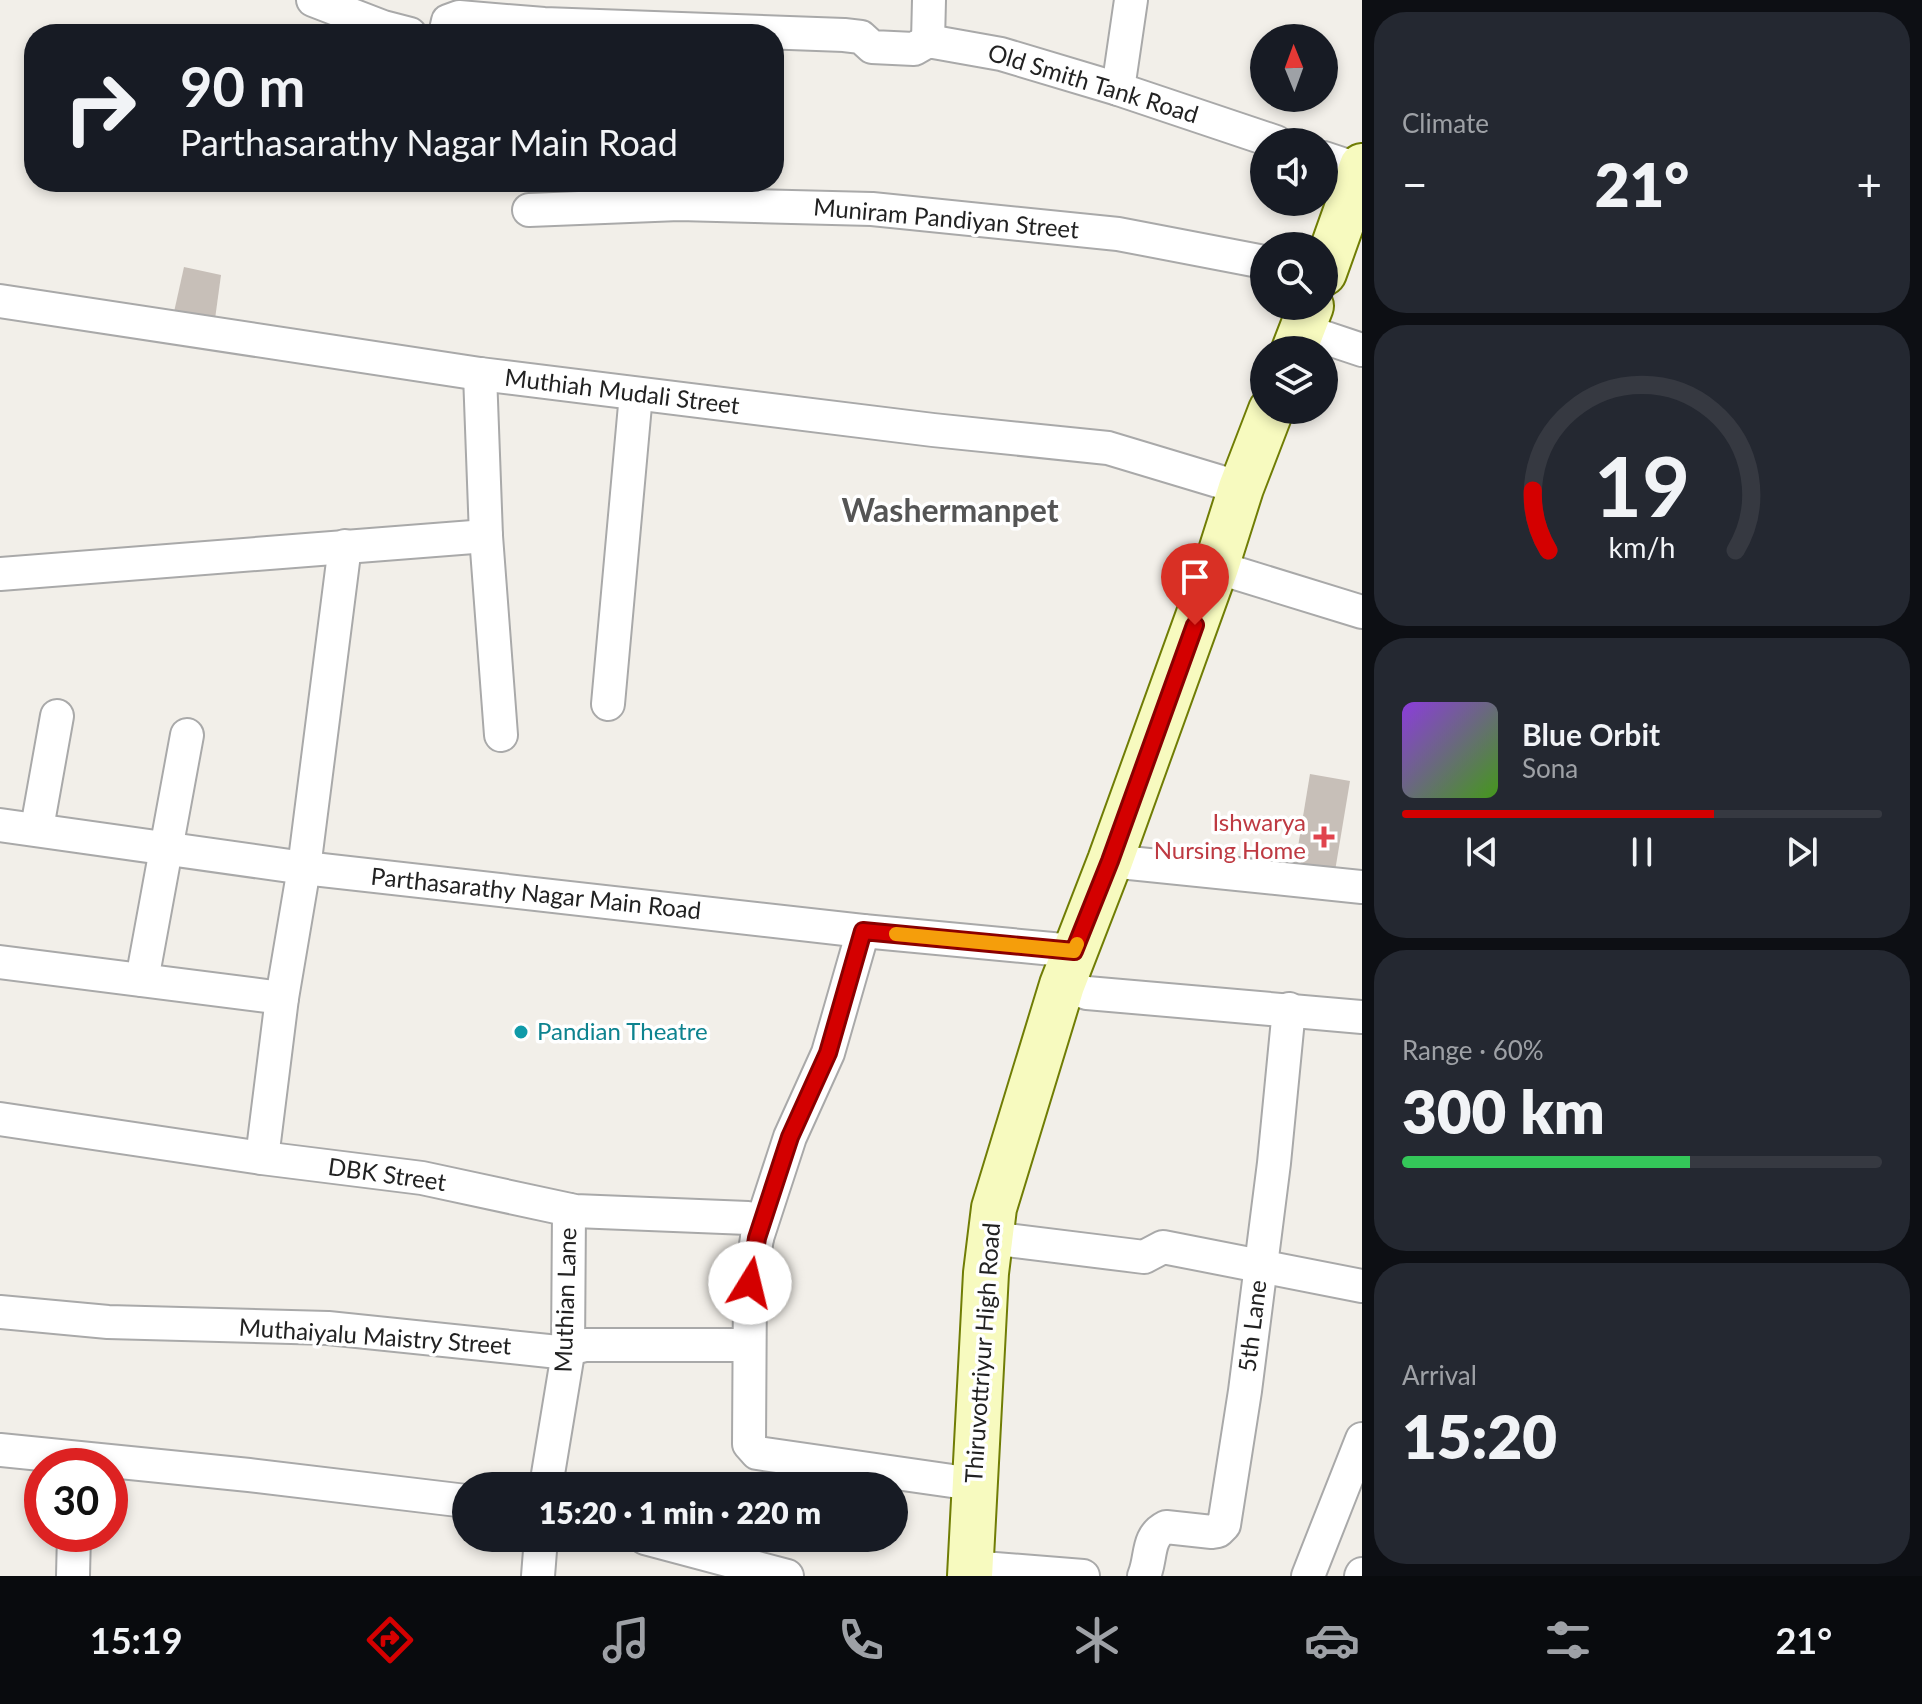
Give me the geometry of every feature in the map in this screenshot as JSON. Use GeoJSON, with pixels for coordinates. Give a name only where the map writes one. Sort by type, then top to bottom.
{"type":"FeatureCollection","features":[{"type":"Feature","properties":{"kind":"main road"},"geometry":{"type":"LineString","coordinates":[[1333,232],[1349,165]]}},
{"type":"Feature","properties":{"kind":"main road","name":"Thiruvottriyur High Road"},"geometry":{"type":"LineString","coordinates":[[970,1572],[973,1484],[994,1208],[1068,968],[1110,861],[1266,424]]}},
{"type":"Feature","properties":{"kind":"street"},"geometry":{"type":"LineString","coordinates":[[313,0],[375,24]]}},
{"type":"Feature","properties":{"kind":"street"},"geometry":{"type":"LineString","coordinates":[[928,41],[929,0]]}},
{"type":"Feature","properties":{"kind":"street"},"geometry":{"type":"LineString","coordinates":[[1118,89],[1131,0]]}},
{"type":"Feature","properties":{"kind":"street","name":"Old Smith Tank Road"},"geometry":{"type":"LineString","coordinates":[[447,24],[459,17],[509,24]]}},
{"type":"Feature","properties":{"kind":"street","name":"Old Smith Tank Road"},"geometry":{"type":"LineString","coordinates":[[784,34],[861,37],[872,47],[914,49],[928,41],[1001,54],[1250,133]]}},
{"type":"Feature","properties":{"kind":"street","name":"Muniram Pandiyan Street"},"geometry":{"type":"LineString","coordinates":[[529,210],[679,204],[872,209],[1118,234],[1250,259]]}},
{"type":"Feature","properties":{"kind":"street","name":"Muthiah Mudali Street"},"geometry":{"type":"LineString","coordinates":[[0,301],[480,374],[1108,448],[1241,488]]}},
{"type":"Feature","properties":{"kind":"street"},"geometry":{"type":"LineString","coordinates":[[1303,329],[1362,350]]}},
{"type":"Feature","properties":{"kind":"street"},"geometry":{"type":"LineString","coordinates":[[480,374],[486,536],[501,735]]}},
{"type":"Feature","properties":{"kind":"street"},"geometry":{"type":"LineString","coordinates":[[608,704],[636,394]]}},
{"type":"Feature","properties":{"kind":"street"},"geometry":{"type":"LineString","coordinates":[[0,574],[486,536]]}},
{"type":"Feature","properties":{"kind":"street"},"geometry":{"type":"LineString","coordinates":[[262,1158],[282,998],[304,868],[345,546]]}},
{"type":"Feature","properties":{"kind":"street"},"geometry":{"type":"LineString","coordinates":[[1216,567],[1362,612]]}},
{"type":"Feature","properties":{"kind":"street"},"geometry":{"type":"LineString","coordinates":[[37,828],[57,716]]}},
{"type":"Feature","properties":{"kind":"street"},"geometry":{"type":"LineString","coordinates":[[142,980],[187,735]]}},
{"type":"Feature","properties":{"kind":"street","name":"Parthasarathy Nagar Main Road"},"geometry":{"type":"LineString","coordinates":[[0,825],[304,868],[863,931],[1068,968],[1087,993],[1362,1017]]}},
{"type":"Feature","properties":{"kind":"street"},"geometry":{"type":"LineString","coordinates":[[1110,861],[1362,887]]}},
{"type":"Feature","properties":{"kind":"street"},"geometry":{"type":"LineString","coordinates":[[863,931],[828,1053],[790,1137],[757,1238],[750,1283],[749,1440],[754,1451],[973,1484]]}},
{"type":"Feature","properties":{"kind":"street"},"geometry":{"type":"LineString","coordinates":[[0,962],[282,998]]}},
{"type":"Feature","properties":{"kind":"street","name":"5th Lane"},"geometry":{"type":"LineString","coordinates":[[1144,1576],[1149,1565],[1151,1542],[1160,1530],[1166,1527],[1212,1532],[1224,1525],[1245,1391],[1289,1009]]}},
{"type":"Feature","properties":{"kind":"street","name":"DBK Street"},"geometry":{"type":"LineString","coordinates":[[0,1119],[422,1178],[569,1210],[748,1218],[758,1225],[757,1238]]}},
{"type":"Feature","properties":{"kind":"street","name":"Muthian Lane"},"geometry":{"type":"LineString","coordinates":[[548,1472],[568,1353],[569,1210]]}},
{"type":"Feature","properties":{"kind":"street"},"geometry":{"type":"LineString","coordinates":[[990,1238],[1144,1257],[1163,1247],[1362,1286]]}},
{"type":"Feature","properties":{"kind":"street","name":"Muthaiyalu Maistry Street"},"geometry":{"type":"LineString","coordinates":[[0,1312],[108,1322],[328,1328],[568,1353],[585,1345],[748,1345]]}},
{"type":"Feature","properties":{"kind":"street"},"geometry":{"type":"LineString","coordinates":[[1308,1576],[1362,1439]]}},
{"type":"Feature","properties":{"kind":"street"},"geometry":{"type":"LineString","coordinates":[[0,1450],[24,1454]]}},
{"type":"Feature","properties":{"kind":"street"},"geometry":{"type":"LineString","coordinates":[[128,1466],[249,1475],[452,1499]]}},
{"type":"Feature","properties":{"kind":"street"},"geometry":{"type":"LineString","coordinates":[[73,1576],[74,1552]]}},
{"type":"Feature","properties":{"kind":"street"},"geometry":{"type":"LineString","coordinates":[[538,1576],[540,1552]]}},
{"type":"Feature","properties":{"kind":"street"},"geometry":{"type":"LineString","coordinates":[[697,1552],[787,1576]]}},
{"type":"Feature","properties":{"kind":"street"},"geometry":{"type":"LineString","coordinates":[[970,1572],[1083,1576]]}},
{"type":"Feature","properties":{"kind":"building"},"geometry":{"type":"Polygon","coordinates":[[[184,267],[221,275],[215,319],[174,312],[184,267]]]}},
{"type":"Feature","properties":{"kind":"building"},"geometry":{"type":"Polygon","coordinates":[[[1310,774],[1350,781],[1334,877],[1294,871],[1310,774]]]}},
{"type":"Feature","properties":{"kind":"slow traffic"},"geometry":{"type":"LineString","coordinates":[[896,934],[1074,951],[1077,944]]}},
{"type":"Feature","properties":{"kind":"place","name":"Ishwarya Nursing Home"},"geometry":{"type":"Point","coordinates":[1324,837]}},
{"type":"Feature","properties":{"kind":"place","name":"Pandian Theatre"},"geometry":{"type":"Point","coordinates":[521,1032]}},
{"type":"Feature","properties":{"kind":"district","name":"Washermanpet"},"geometry":{"type":"Point","coordinates":[950,511]}},
{"type":"Feature","properties":{"kind":"route"},"geometry":{"type":"LineString","coordinates":[[750,1283],[757,1238],[790,1137],[828,1053],[863,931],[1074,951],[1110,861],[1195,625]]}}]}
